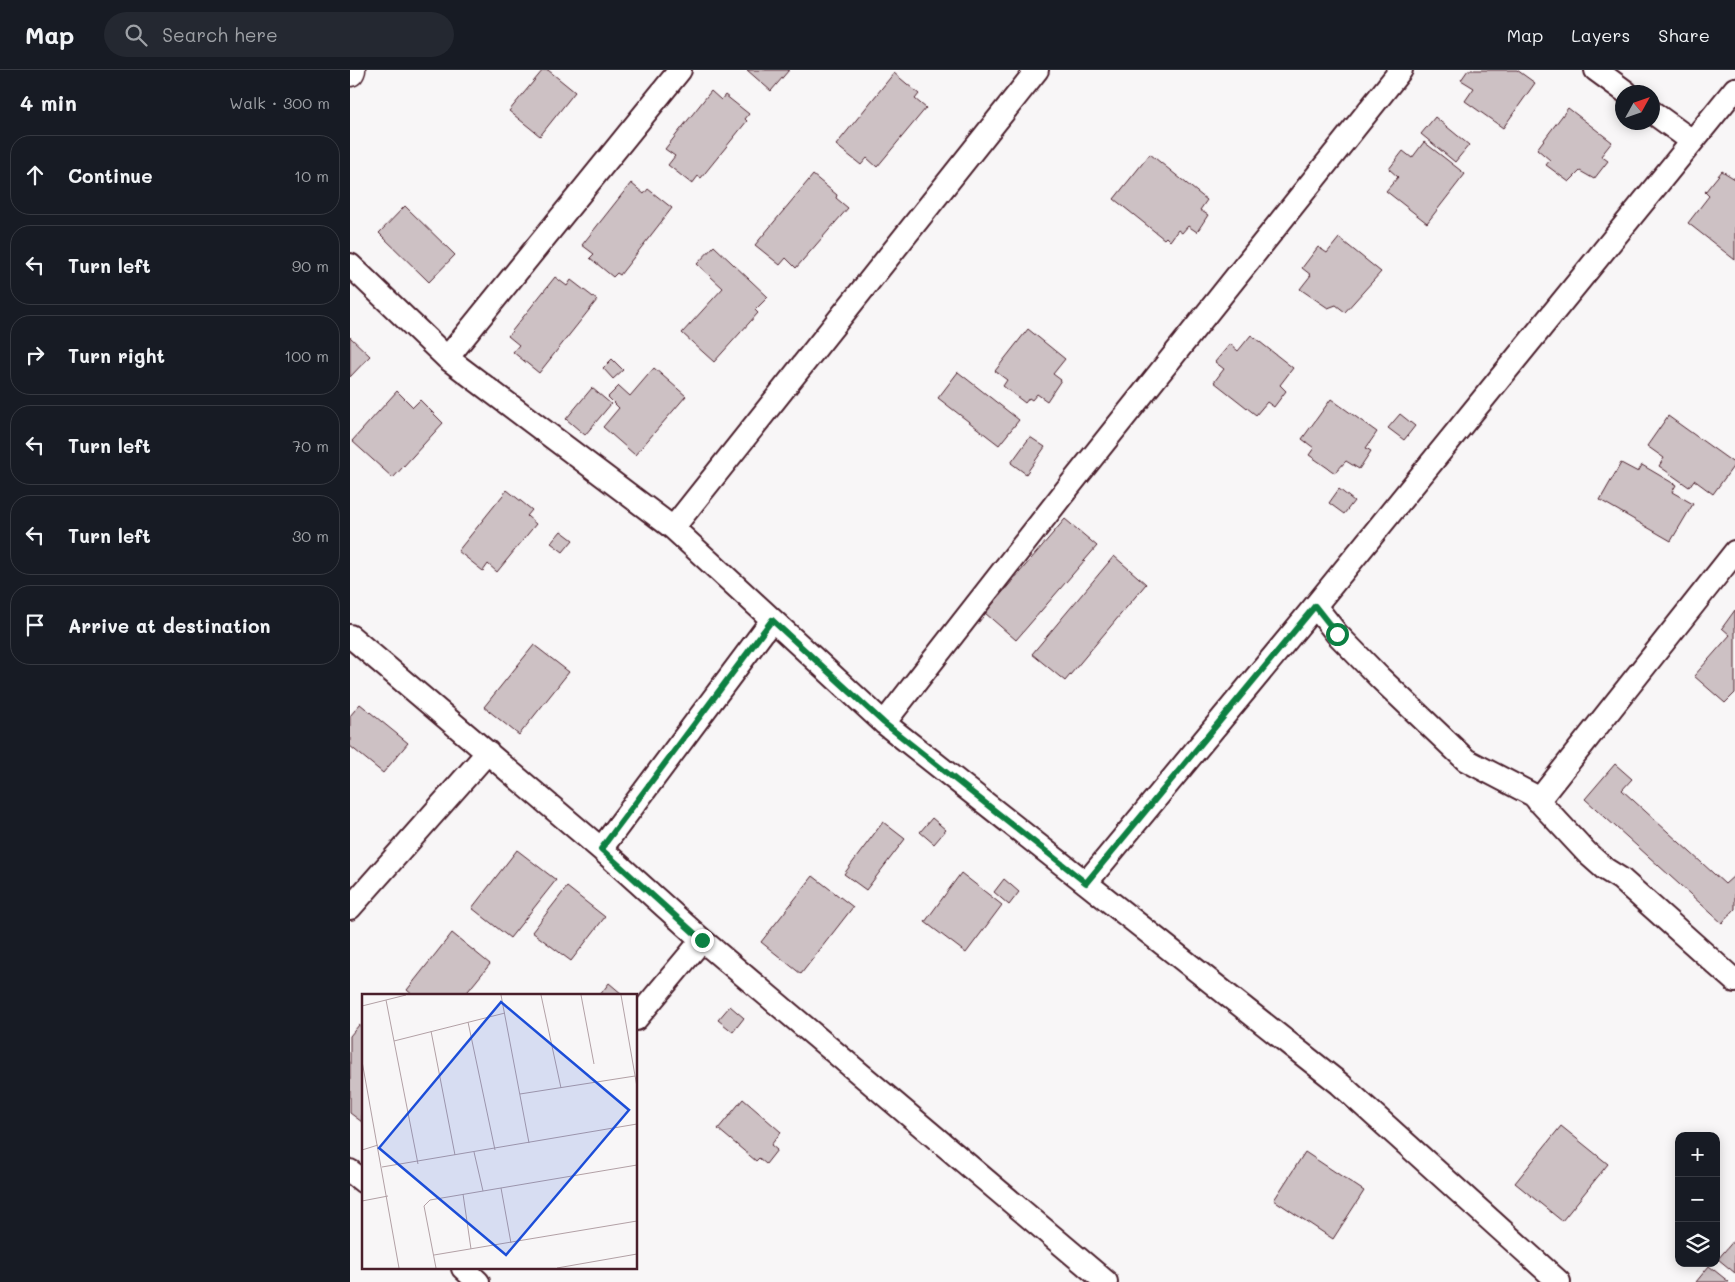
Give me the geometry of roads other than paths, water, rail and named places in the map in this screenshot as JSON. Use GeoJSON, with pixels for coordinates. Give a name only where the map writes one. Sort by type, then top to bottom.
{"type":"FeatureCollection","features":[{"type":"Feature","properties":{"kind":"street"},"geometry":{"type":"LineString","coordinates":[[447,358],[680,70]]}},
{"type":"Feature","properties":{"kind":"street"},"geometry":{"type":"LineString","coordinates":[[673,528],[1037,70]]}},
{"type":"Feature","properties":{"kind":"street"},"geometry":{"type":"LineString","coordinates":[[884,723],[1063,494],[1401,70]]}},
{"type":"Feature","properties":{"kind":"street"},"geometry":{"type":"LineString","coordinates":[[1596,70],[1616,85]]}},
{"type":"Feature","properties":{"kind":"street"},"geometry":{"type":"LineString","coordinates":[[1086,883],[1315,606],[1735,89]]}},
{"type":"Feature","properties":{"kind":"street"},"geometry":{"type":"LineString","coordinates":[[1660,118],[1692,142]]}},
{"type":"Feature","properties":{"kind":"street"},"geometry":{"type":"LineString","coordinates":[[350,265],[447,358],[673,528],[884,723],[1340,1084],[1559,1282]]}},
{"type":"Feature","properties":{"kind":"street"},"geometry":{"type":"LineString","coordinates":[[1538,801],[1735,552]]}},
{"type":"Feature","properties":{"kind":"street"},"geometry":{"type":"LineString","coordinates":[[1315,606],[1337,634],[1380,678],[1466,760],[1499,779],[1525,789],[1588,854],[1605,869],[1621,879],[1735,981]]}},
{"type":"Feature","properties":{"kind":"street"},"geometry":{"type":"LineString","coordinates":[[601,849],[772,620]]}},
{"type":"Feature","properties":{"kind":"street"},"geometry":{"type":"LineString","coordinates":[[350,636],[601,849],[702,940],[1106,1282]]}},
{"type":"Feature","properties":{"kind":"street"},"geometry":{"type":"LineString","coordinates":[[350,908],[488,752]]}},
{"type":"Feature","properties":{"kind":"street"},"geometry":{"type":"LineString","coordinates":[[638,1017],[702,940]]}},
{"type":"Feature","properties":{"kind":"street"},"geometry":{"type":"LineString","coordinates":[[350,1170],[362,1180]]}},
{"type":"Feature","properties":{"kind":"street"},"geometry":{"type":"LineString","coordinates":[[464,1270],[478,1282]]}}]}
